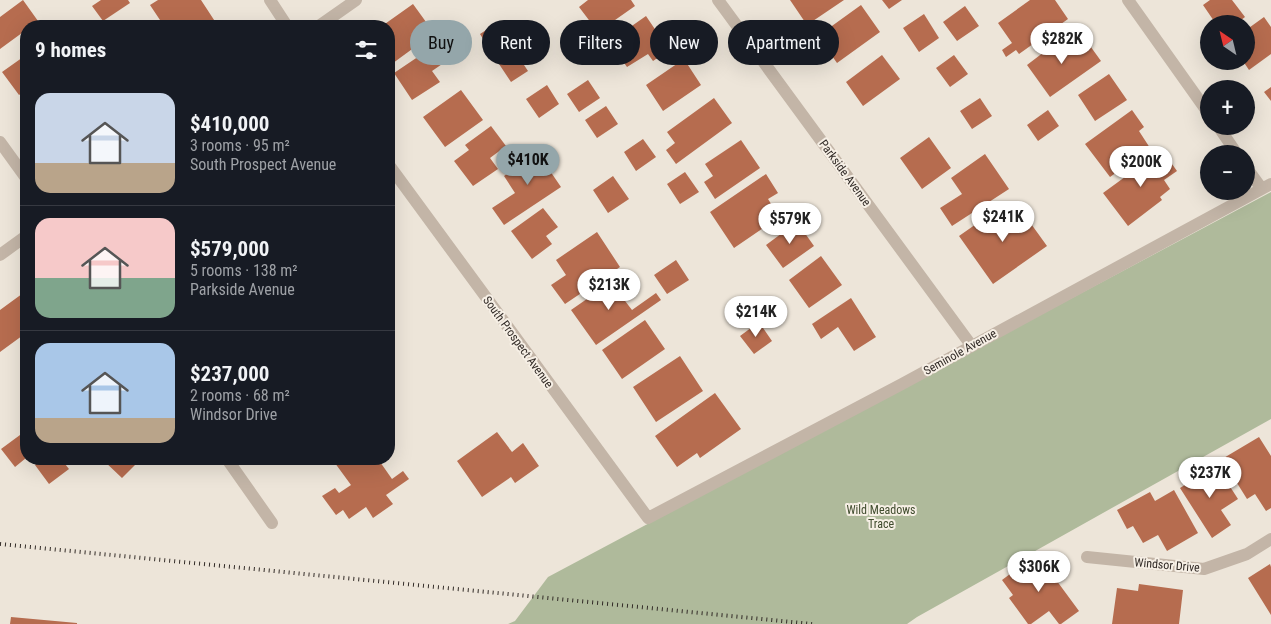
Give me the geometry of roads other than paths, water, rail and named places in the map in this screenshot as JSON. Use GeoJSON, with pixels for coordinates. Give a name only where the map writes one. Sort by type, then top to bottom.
{"type":"FeatureCollection","features":[{"type":"Feature","properties":{"kind":"street"},"geometry":{"type":"LineString","coordinates":[[270,0],[283,20]]}},
{"type":"Feature","properties":{"kind":"street"},"geometry":{"type":"LineString","coordinates":[[328,20],[356,0]]}},
{"type":"Feature","properties":{"kind":"street","name":"Parkside Avenue"},"geometry":{"type":"LineString","coordinates":[[718,0],[971,346]]}},
{"type":"Feature","properties":{"kind":"street"},"geometry":{"type":"LineString","coordinates":[[1128,0],[1200,101]]}},
{"type":"Feature","properties":{"kind":"street"},"geometry":{"type":"LineString","coordinates":[[0,142],[20,170]]}},
{"type":"Feature","properties":{"kind":"street","name":"South Prospect Avenue"},"geometry":{"type":"LineString","coordinates":[[395,173],[648,518]]}},
{"type":"Feature","properties":{"kind":"street"},"geometry":{"type":"LineString","coordinates":[[1255,175],[1266,186]]}},
{"type":"Feature","properties":{"kind":"street","name":"Seminole Avenue"},"geometry":{"type":"LineString","coordinates":[[648,518],[1266,186]]}},
{"type":"Feature","properties":{"kind":"street"},"geometry":{"type":"LineString","coordinates":[[0,255],[20,240]]}},
{"type":"Feature","properties":{"kind":"street"},"geometry":{"type":"LineString","coordinates":[[230,465],[272,523]]}},
{"type":"Feature","properties":{"kind":"street","name":"Windsor Drive"},"geometry":{"type":"LineString","coordinates":[[1087,557],[1204,569],[1247,554],[1271,538]]}},
{"type":"Feature","properties":{"kind":"railway"},"geometry":{"type":"LineString","coordinates":[[0,544],[812,624]]}},
{"type":"Feature","properties":{"kind":"park label","name":"Wild Meadows Trace"},"geometry":{"type":"Point","coordinates":[881,517]}}]}
